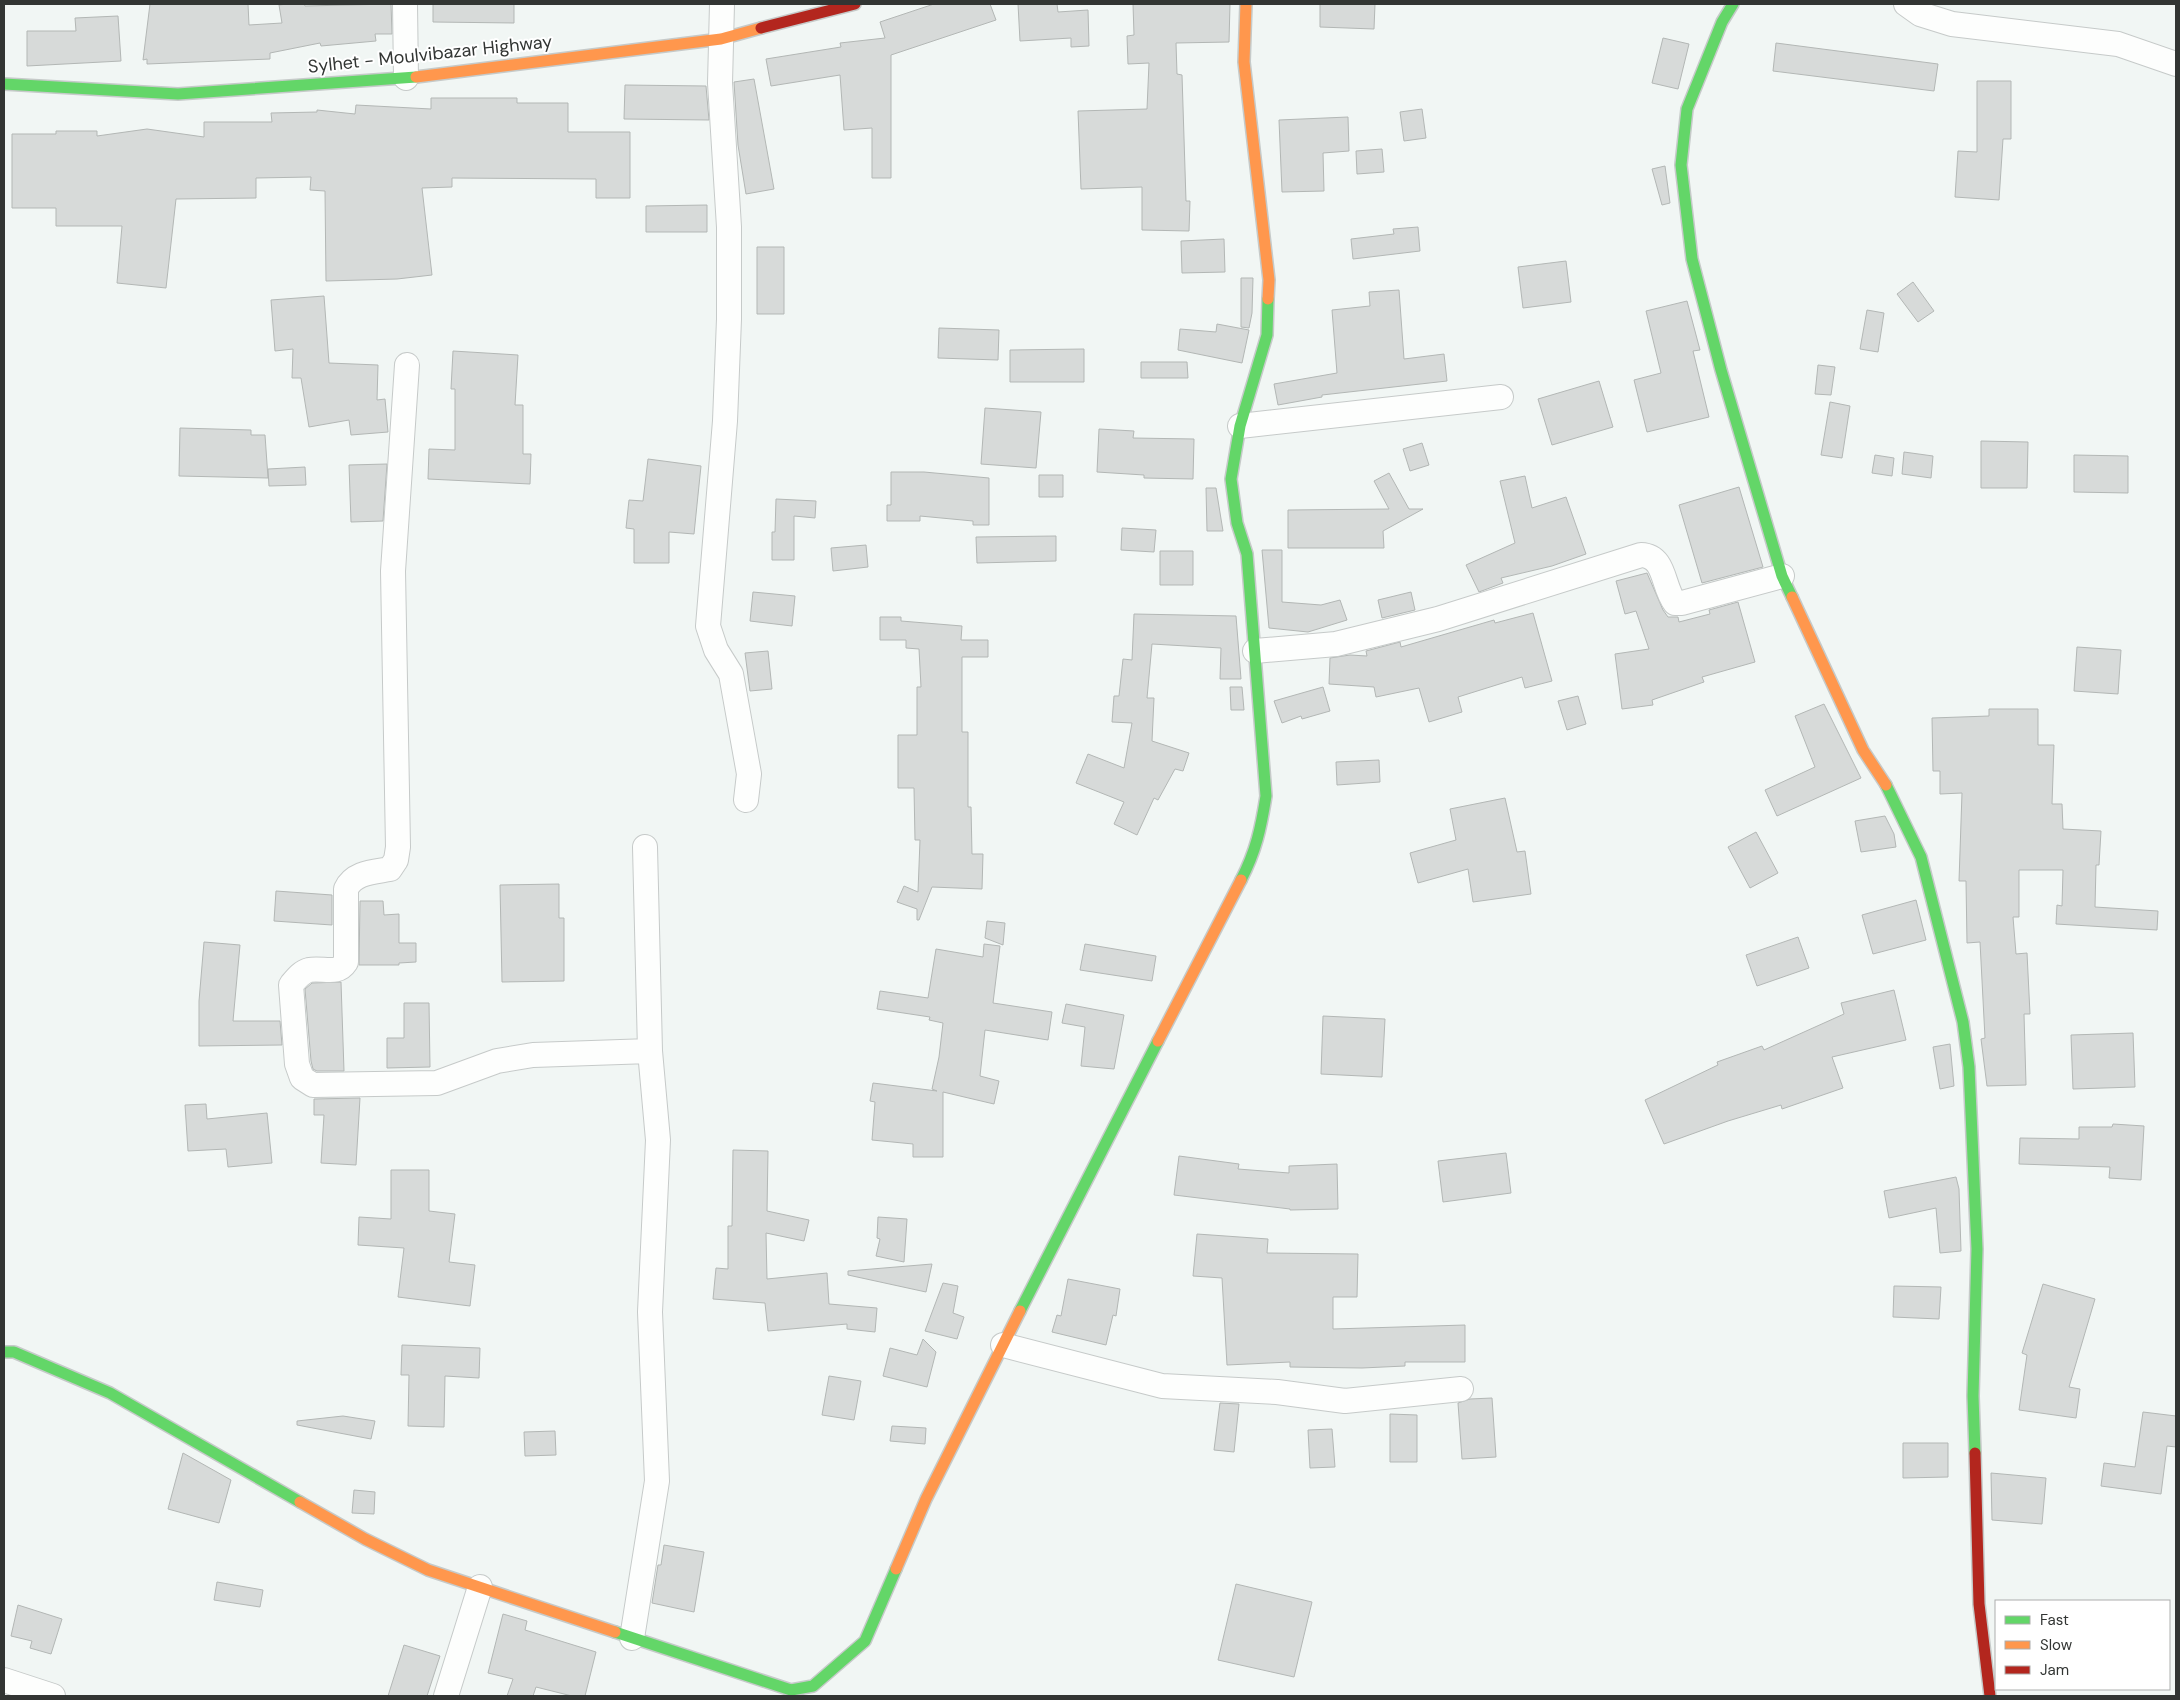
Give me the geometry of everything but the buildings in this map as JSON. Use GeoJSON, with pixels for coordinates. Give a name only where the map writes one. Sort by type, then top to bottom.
{"type":"FeatureCollection","features":[{"type":"Feature","properties":{"kind":"main road","name":"Sylhet - Moulvibazar Highway"},"geometry":{"type":"LineString","coordinates":[[4,84],[178,94],[406,78],[721,39],[855,4]]}},
{"type":"Feature","properties":{"kind":"main road"},"geometry":{"type":"LineString","coordinates":[[4,1352],[14,1352],[110,1394],[365,1539],[428,1570],[791,1690],[813,1686],[865,1641],[926,1499],[1002,1345],[1253,856],[1261,830],[1266,796],[1247,554],[1237,523],[1231,479],[1240,426],[1267,335],[1269,280],[1244,62],[1246,4]]}},
{"type":"Feature","properties":{"kind":"main road"},"geometry":{"type":"LineString","coordinates":[[1734,4],[1722,22],[1687,109],[1681,165],[1692,259],[1721,370],[1782,576],[1864,750],[1892,792],[1921,857],[1963,1022],[1969,1067],[1977,1249],[1973,1396],[1979,1604],[1990,1696]]}},
{"type":"Feature","properties":{"kind":"street"},"geometry":{"type":"LineString","coordinates":[[405,4],[406,78]]}},
{"type":"Feature","properties":{"kind":"street"},"geometry":{"type":"LineString","coordinates":[[722,4],[720,83],[729,227],[729,319],[725,421],[708,626],[716,650],[731,674],[749,774],[746,800]]}},
{"type":"Feature","properties":{"kind":"street"},"geometry":{"type":"LineString","coordinates":[[1906,4],[1920,14],[1952,24],[2118,44],[2176,64]]}},
{"type":"Feature","properties":{"kind":"street"},"geometry":{"type":"LineString","coordinates":[[407,365],[393,571],[396,860],[390,869],[365,874],[350,881],[346,888],[346,962],[343,967],[336,970],[309,970],[298,976],[291,985],[297,1064],[302,1078],[313,1085],[437,1083],[497,1061],[533,1055],[650,1051]]}},
{"type":"Feature","properties":{"kind":"street"},"geometry":{"type":"LineString","coordinates":[[1240,426],[1501,397]]}},
{"type":"Feature","properties":{"kind":"street"},"geometry":{"type":"LineString","coordinates":[[1255,651],[1345,642],[1438,619],[1640,556],[1651,556],[1658,562],[1675,603],[1682,603],[1782,576]]}},
{"type":"Feature","properties":{"kind":"street"},"geometry":{"type":"LineString","coordinates":[[632,1638],[657,1481],[650,1312],[658,1140],[650,1051],[645,846]]}},
{"type":"Feature","properties":{"kind":"street"},"geometry":{"type":"LineString","coordinates":[[1002,1345],[1162,1386],[1277,1392],[1345,1401],[1461,1389]]}},
{"type":"Feature","properties":{"kind":"street"},"geometry":{"type":"LineString","coordinates":[[446,1696],[480,1587]]}},
{"type":"Feature","properties":{"kind":"street"},"geometry":{"type":"LineString","coordinates":[[4,1680],[53,1696]]}},
{"type":"Feature","properties":{"kind":"traffic: fast"},"geometry":{"type":"LineString","coordinates":[[1733,4],[1722,22],[1687,109],[1681,165],[1692,259],[1721,370],[1782,576],[1792,597]]}},
{"type":"Feature","properties":{"kind":"traffic: fast"},"geometry":{"type":"LineString","coordinates":[[4,84],[178,94],[416,77]]}},
{"type":"Feature","properties":{"kind":"traffic: fast"},"geometry":{"type":"LineString","coordinates":[[1241,880],[1251,859],[1257,839],[1266,796],[1247,554],[1237,523],[1231,479],[1240,426],[1267,335],[1268,299]]}},
{"type":"Feature","properties":{"kind":"traffic: fast"},"geometry":{"type":"LineString","coordinates":[[1886,785],[1921,857],[1963,1022],[1969,1067],[1977,1249],[1973,1396],[1975,1453]]}},
{"type":"Feature","properties":{"kind":"traffic: fast"},"geometry":{"type":"LineString","coordinates":[[1020,1311],[1158,1041]]}},
{"type":"Feature","properties":{"kind":"traffic: fast"},"geometry":{"type":"LineString","coordinates":[[4,1352],[14,1352],[110,1393],[300,1502]]}},
{"type":"Feature","properties":{"kind":"traffic: fast"},"geometry":{"type":"LineString","coordinates":[[615,1632],[791,1690],[813,1686],[865,1641],[896,1569]]}},
{"type":"Feature","properties":{"kind":"traffic: slow"},"geometry":{"type":"LineString","coordinates":[[1246,4],[1244,62],[1269,280],[1268,299]]}},
{"type":"Feature","properties":{"kind":"traffic: slow"},"geometry":{"type":"LineString","coordinates":[[416,77],[721,39],[761,28]]}},
{"type":"Feature","properties":{"kind":"traffic: slow"},"geometry":{"type":"LineString","coordinates":[[1792,597],[1863,750],[1886,785]]}},
{"type":"Feature","properties":{"kind":"traffic: slow"},"geometry":{"type":"LineString","coordinates":[[1158,1041],[1241,880]]}},
{"type":"Feature","properties":{"kind":"traffic: slow"},"geometry":{"type":"LineString","coordinates":[[896,1569],[926,1499],[1020,1311]]}},
{"type":"Feature","properties":{"kind":"traffic: slow"},"geometry":{"type":"LineString","coordinates":[[300,1502],[365,1539],[428,1570],[615,1632]]}},
{"type":"Feature","properties":{"kind":"traffic: jam"},"geometry":{"type":"LineString","coordinates":[[761,28],[855,4]]}},
{"type":"Feature","properties":{"kind":"traffic: jam"},"geometry":{"type":"LineString","coordinates":[[1975,1453],[1979,1604],[1990,1696]]}}]}
